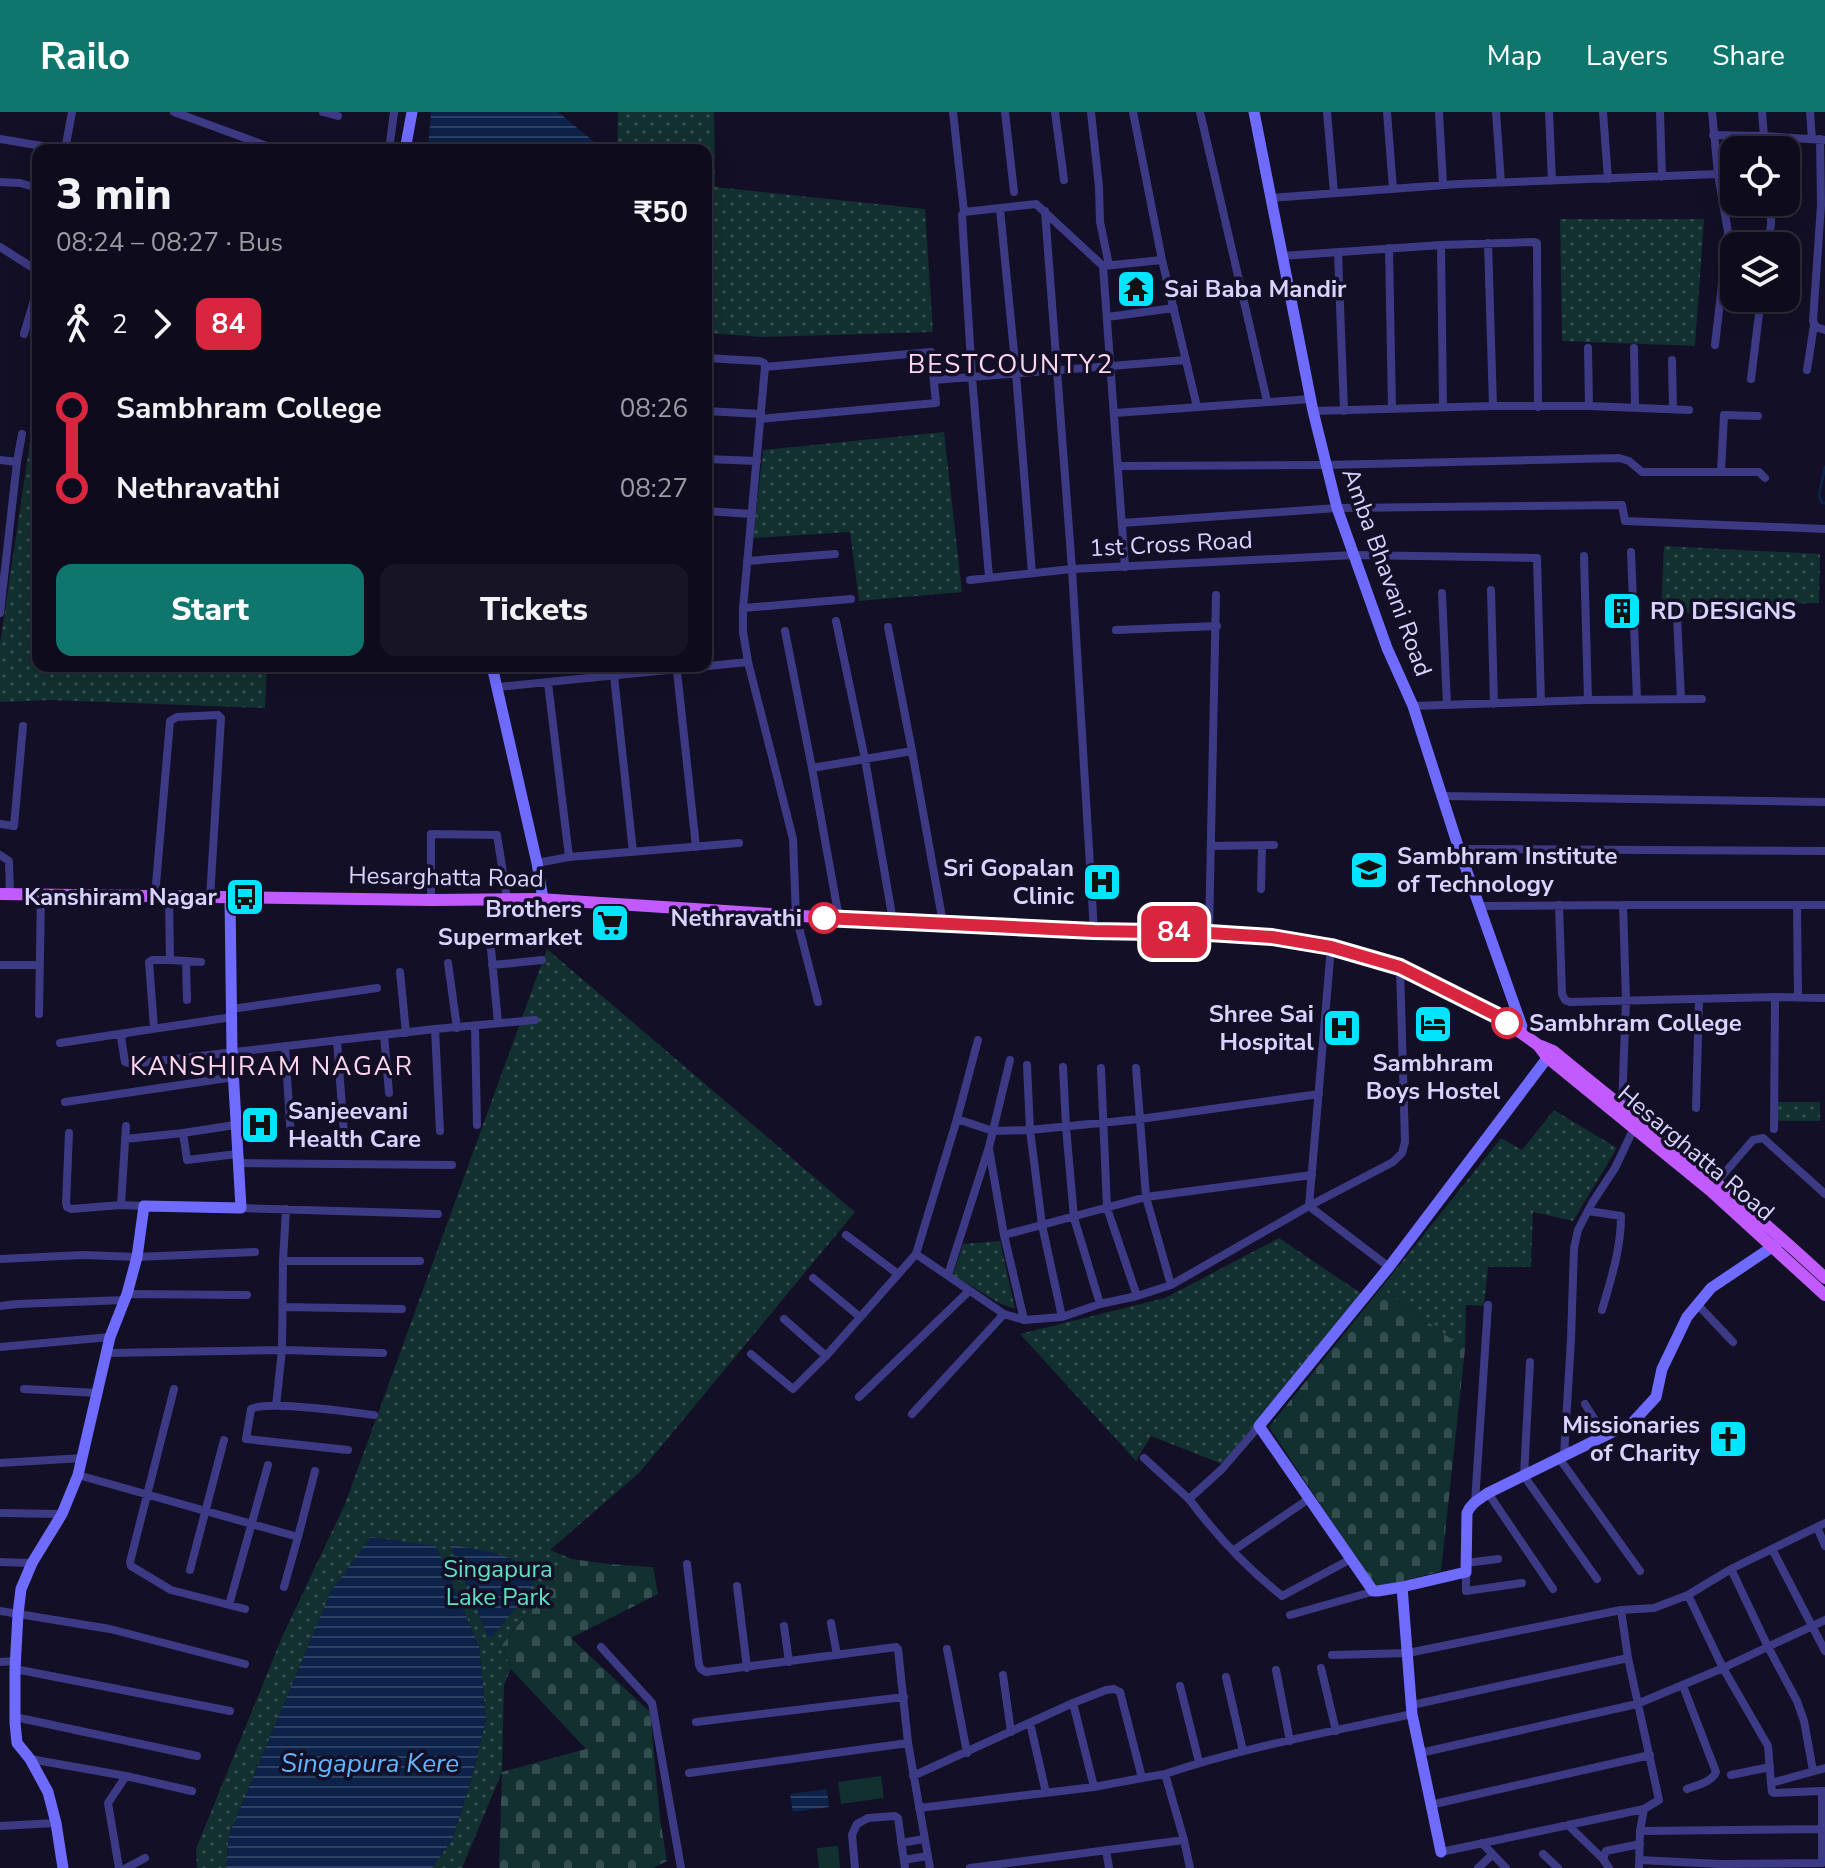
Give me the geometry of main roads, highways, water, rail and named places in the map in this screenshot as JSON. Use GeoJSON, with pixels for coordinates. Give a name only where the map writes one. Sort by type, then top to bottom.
{"type":"FeatureCollection","features":[{"type":"Feature","properties":{"kind":"main road","name":"Hesarghatta Road"},"geometry":{"type":"LineString","coordinates":[[5,894],[543,899],[893,921],[1209,933],[1272,937],[1331,947],[1400,967],[1496,1015],[1525,1035],[1716,1183],[1778,1243],[1825,1295]]}},
{"type":"Feature","properties":{"kind":"main road","name":"Hesarghatta Road"},"geometry":{"type":"LineString","coordinates":[[1618,1110],[1634,1128],[1710,1190],[1825,1278]]}},
{"type":"Feature","properties":{"kind":"water"},"geometry":{"type":"Polygon","coordinates":[[[431,112],[558,112],[597,144],[428,144],[431,112]]]}},
{"type":"Feature","properties":{"kind":"water","name":"Singapura Kere"},"geometry":{"type":"Polygon","coordinates":[[[371,1537],[436,1546],[479,1646],[486,1720],[452,1840],[432,1868],[226,1868],[229,1835],[331,1591],[371,1537]]]}},
{"type":"Feature","properties":{"kind":"water"},"geometry":{"type":"Polygon","coordinates":[[[450,1545],[503,1556],[521,1565],[531,1576],[533,1584],[529,1591],[493,1636],[488,1636],[450,1545]]]}},
{"type":"Feature","properties":{"kind":"water"},"geometry":{"type":"Polygon","coordinates":[[[827,1789],[829,1807],[793,1812],[790,1794],[827,1789]]]}},
{"type":"Feature","properties":{"kind":"waterway"},"geometry":{"type":"LineString","coordinates":[[1825,467],[1819,495],[1825,503]]}},
{"type":"Feature","properties":{"kind":"place","name":"Sai Baba Mandir"},"geometry":{"type":"Point","coordinates":[1136,289]}},
{"type":"Feature","properties":{"kind":"place","name":"RD DESIGNS"},"geometry":{"type":"Point","coordinates":[1622,611]}},
{"type":"Feature","properties":{"kind":"place","name":"Sambhram Institute of Technology"},"geometry":{"type":"Point","coordinates":[1369,870]}},
{"type":"Feature","properties":{"kind":"place","name":"Sri Gopalan Clinic"},"geometry":{"type":"Point","coordinates":[1102,882]}},
{"type":"Feature","properties":{"kind":"place","name":"Kanshiram Nagar"},"geometry":{"type":"Point","coordinates":[245,897]}},
{"type":"Feature","properties":{"kind":"place","name":"Nethravathi"},"geometry":{"type":"Point","coordinates":[824,918]}},
{"type":"Feature","properties":{"kind":"place","name":"Brothers Supermarket"},"geometry":{"type":"Point","coordinates":[610,923]}},
{"type":"Feature","properties":{"kind":"place","name":"Sambhram College"},"geometry":{"type":"Point","coordinates":[1507,1023]}},
{"type":"Feature","properties":{"kind":"place","name":"Sambhram Boys Hostel"},"geometry":{"type":"Point","coordinates":[1433,1024]}},
{"type":"Feature","properties":{"kind":"place","name":"Shree Sai Hospital"},"geometry":{"type":"Point","coordinates":[1342,1028]}},
{"type":"Feature","properties":{"kind":"place","name":"Sanjeevani Health Care"},"geometry":{"type":"Point","coordinates":[260,1125]}},
{"type":"Feature","properties":{"kind":"place","name":"Missionaries of Charity"},"geometry":{"type":"Point","coordinates":[1728,1439]}},
{"type":"Feature","properties":{"kind":"district","name":"BESTCOUNTY2"},"geometry":{"type":"Point","coordinates":[1011,364]}},
{"type":"Feature","properties":{"kind":"district","name":"KANSHIRAM NAGAR"},"geometry":{"type":"Point","coordinates":[272,1066]}},
{"type":"Feature","properties":{"kind":"park label","name":"Singapura Lake Park"},"geometry":{"type":"Point","coordinates":[498,1583]}}]}
